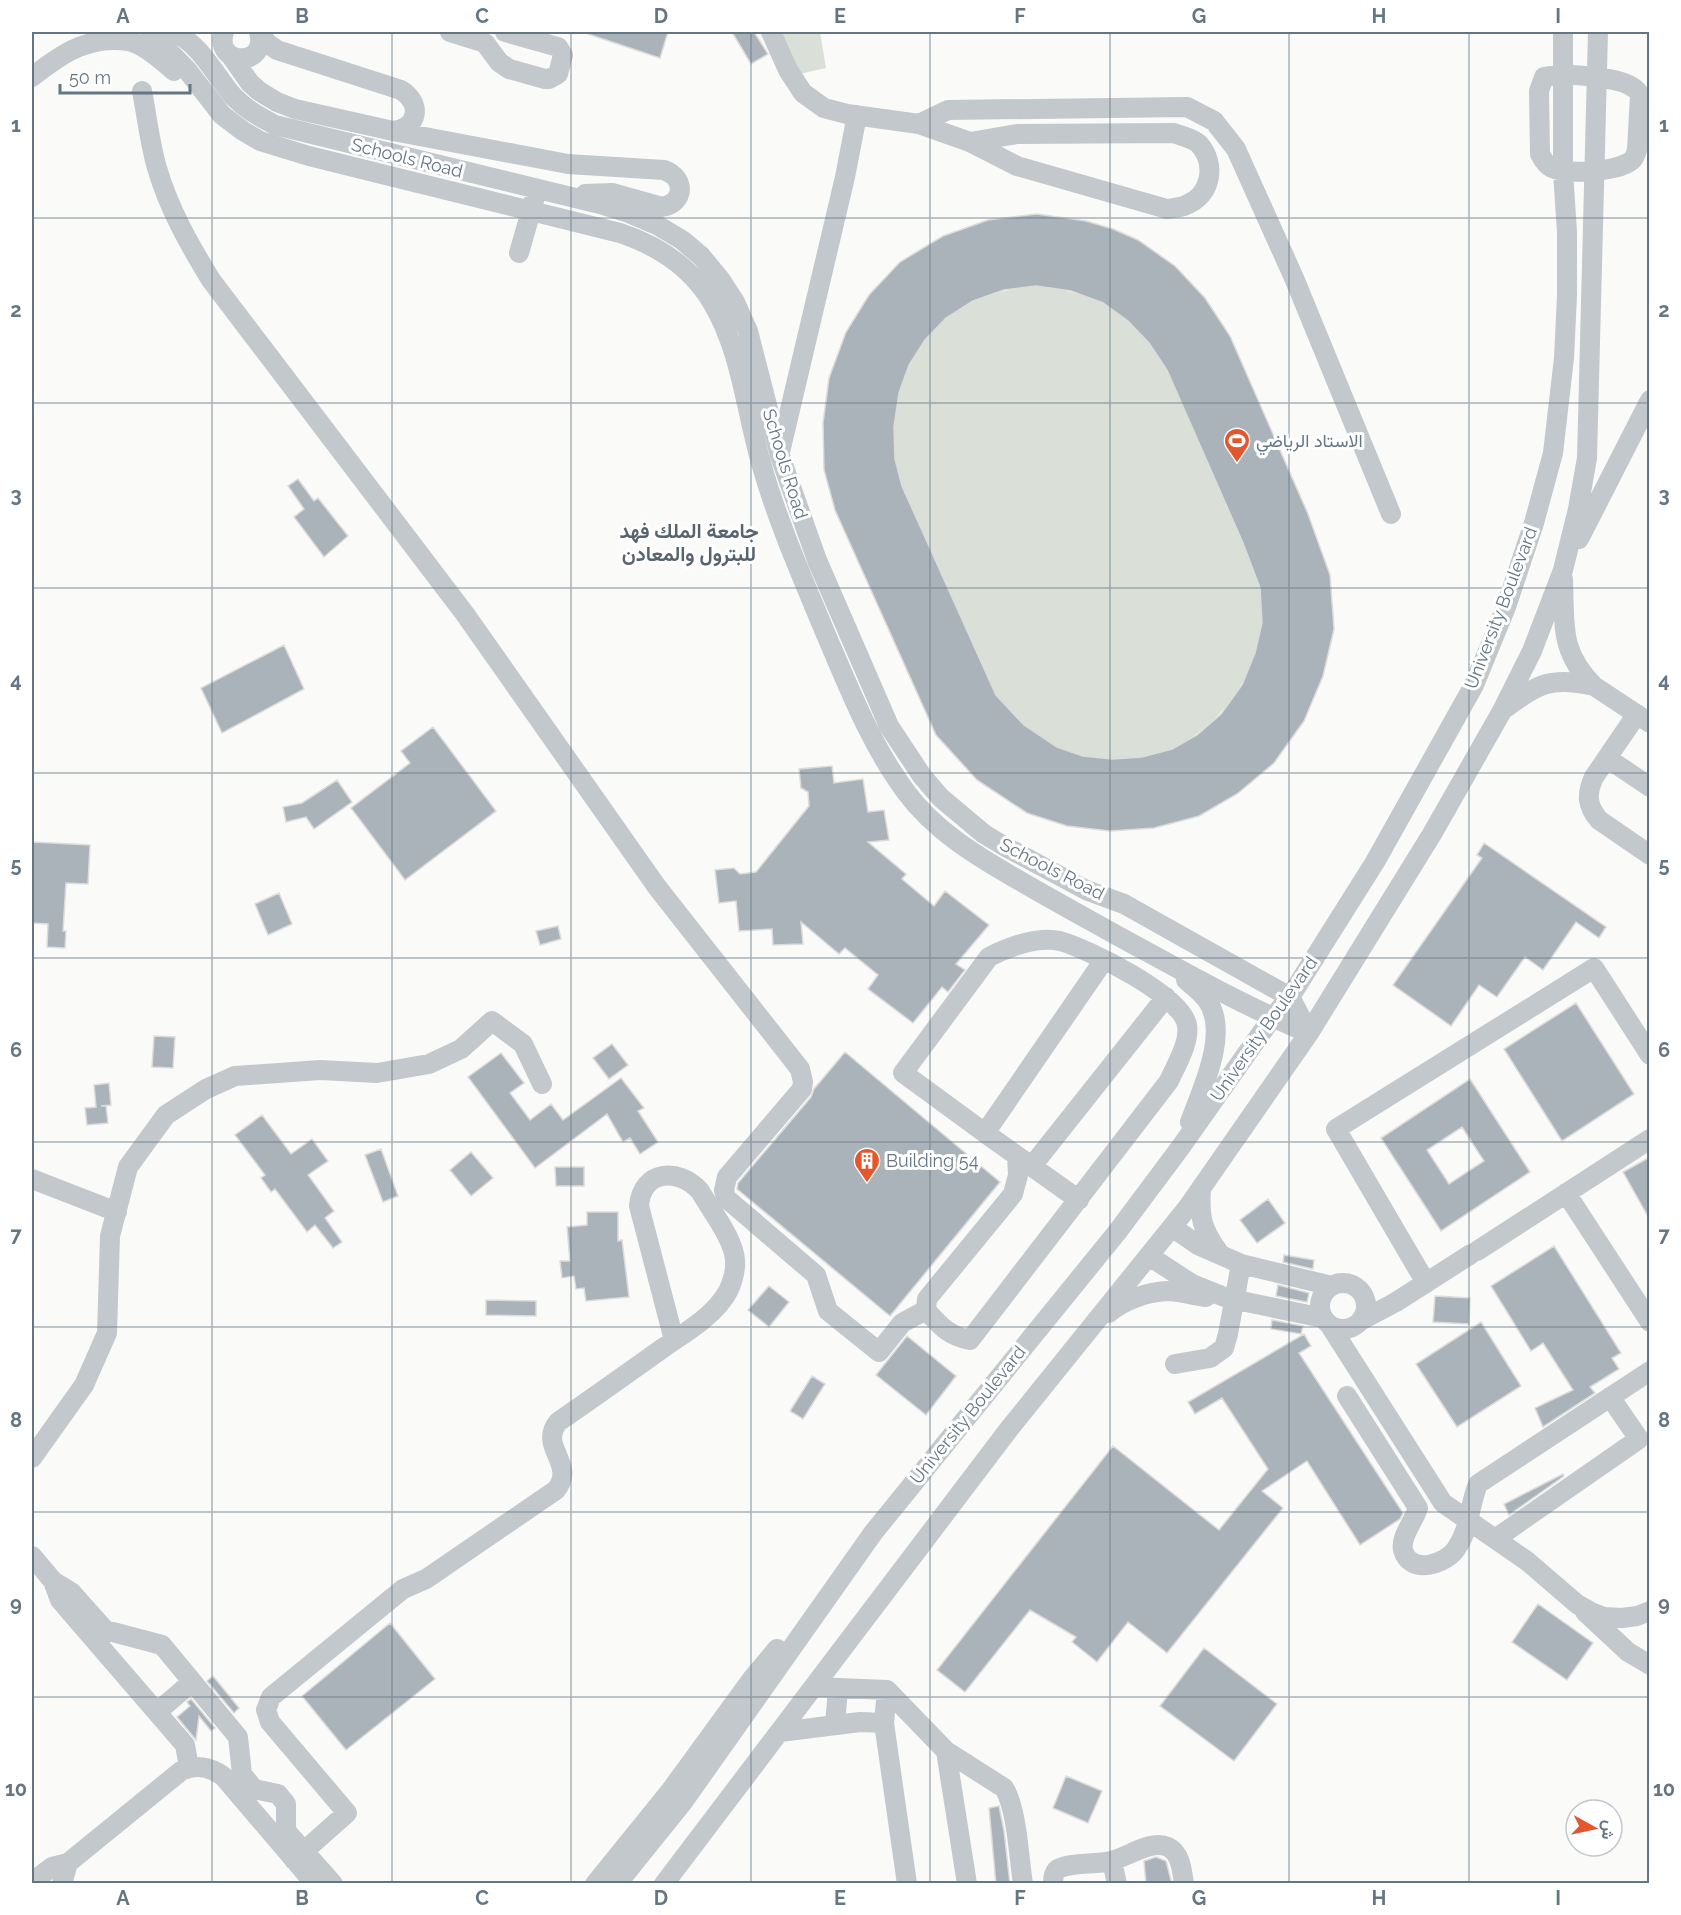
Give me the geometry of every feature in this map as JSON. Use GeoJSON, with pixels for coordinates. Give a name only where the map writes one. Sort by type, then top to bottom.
{"type":"FeatureCollection","features":[{"type":"Feature","properties":{"kind":"street"},"geometry":{"type":"LineString","coordinates":[[150,32],[187,70],[222,114],[260,141],[620,233],[646,242],[672,258],[711,300],[723,322],[734,354],[773,505],[852,694],[889,768],[907,794],[955,841],[1074,913],[1272,1018],[1309,1033]]}},
{"type":"Feature","properties":{"kind":"street","name":"Schools Road"},"geometry":{"type":"LineString","coordinates":[[174,32],[198,50],[235,98],[255,114],[275,125],[561,194],[629,213],[657,225],[701,256],[735,302],[748,331],[780,456],[805,529],[889,726],[915,767],[941,798],[984,834],[1086,890],[1124,904],[1290,997]]}},
{"type":"Feature","properties":{"kind":"street"},"geometry":{"type":"LineString","coordinates":[[224,40],[242,59],[254,54],[260,44],[259,32]]}},
{"type":"Feature","properties":{"kind":"street"},"geometry":{"type":"LineString","coordinates":[[259,32],[267,43],[277,50],[408,94],[413,102],[414,117],[403,130],[393,131]]}},
{"type":"Feature","properties":{"kind":"street"},"geometry":{"type":"LineString","coordinates":[[450,32],[485,43],[499,62],[509,69],[545,79],[558,74],[563,55],[558,47],[505,32]]}},
{"type":"Feature","properties":{"kind":"street"},"geometry":{"type":"LineString","coordinates":[[771,32],[788,70],[803,93],[824,108],[919,124],[970,142],[1017,165],[1167,209],[1186,206],[1201,196],[1210,179],[1209,159],[1197,142],[1173,133],[1017,135],[970,142]]}},
{"type":"Feature","properties":{"kind":"street","name":"University Boulevard"},"geometry":{"type":"LineString","coordinates":[[617,1884],[683,1802],[873,1533],[1118,1231],[1272,1018],[1290,997],[1375,862],[1474,685],[1510,596],[1534,523],[1553,453],[1564,358],[1567,295],[1561,74],[1563,32]]}},
{"type":"Feature","properties":{"kind":"street","name":"University Boulevard"},"geometry":{"type":"LineString","coordinates":[[664,1884],[1009,1429],[1201,1188],[1309,1033],[1432,834],[1502,711],[1532,651],[1563,570],[1578,509],[1587,458],[1598,32]]}},
{"type":"Feature","properties":{"kind":"street"},"geometry":{"type":"LineString","coordinates":[[32,77],[68,51],[86,43],[121,40],[138,44],[149,51],[210,100]]}},
{"type":"Feature","properties":{"kind":"street"},"geometry":{"type":"LineString","coordinates":[[224,40],[250,83],[277,102],[295,109],[393,131],[568,164],[664,170],[678,178],[680,185],[676,200],[662,207],[612,193],[561,194]]}},
{"type":"Feature","properties":{"kind":"street"},"geometry":{"type":"LineString","coordinates":[[1561,74],[1596,77],[1632,85],[1637,88],[1640,95],[1635,158],[1595,172],[1563,172]]}},
{"type":"Feature","properties":{"kind":"street"},"geometry":{"type":"LineString","coordinates":[[142,91],[157,166],[170,206],[211,280],[465,614],[657,886],[800,1069],[802,1089],[727,1177],[724,1190],[726,1198],[816,1275],[828,1311],[879,1352],[902,1323],[926,1310]]}},
{"type":"Feature","properties":{"kind":"street"},"geometry":{"type":"LineString","coordinates":[[919,124],[948,110],[1187,107],[1214,121],[1236,149],[1290,268],[1391,514]]}},
{"type":"Feature","properties":{"kind":"street"},"geometry":{"type":"LineString","coordinates":[[780,456],[845,177],[856,115]]}},
{"type":"Feature","properties":{"kind":"street"},"geometry":{"type":"LineString","coordinates":[[519,253],[537,189]]}},
{"type":"Feature","properties":{"kind":"street"},"geometry":{"type":"LineString","coordinates":[[1650,400],[1563,570],[1565,639],[1581,673],[1594,686],[1643,719],[1607,758],[1589,787],[1588,798],[1593,813],[1599,820],[1650,855]]}},
{"type":"Feature","properties":{"kind":"street"},"geometry":{"type":"LineString","coordinates":[[1553,453],[1587,458]]}},
{"type":"Feature","properties":{"kind":"street"},"geometry":{"type":"LineString","coordinates":[[1502,711],[1538,686],[1552,682],[1563,680],[1594,686]]}},
{"type":"Feature","properties":{"kind":"street"},"geometry":{"type":"LineString","coordinates":[[1607,758],[1650,787]]}},
{"type":"Feature","properties":{"kind":"street"},"geometry":{"type":"LineString","coordinates":[[1059,941],[1086,890]]}},
{"type":"Feature","properties":{"kind":"street"},"geometry":{"type":"LineString","coordinates":[[1079,1200],[1025,1161],[985,1133],[903,1073],[989,957],[1003,950],[1041,940],[1059,941],[1104,960],[1166,997],[1182,1012],[1187,1024],[1187,1037],[1169,1081],[1079,1200],[970,1340],[956,1337],[938,1325],[926,1310],[927,1299],[1013,1194],[1025,1161],[1166,997]]}},
{"type":"Feature","properties":{"kind":"street"},"geometry":{"type":"LineString","coordinates":[[985,1133],[1104,960]]}},
{"type":"Feature","properties":{"kind":"street"},"geometry":{"type":"LineString","coordinates":[[1169,964],[1207,1000],[1216,1023],[1211,1064],[1180,1148]]}},
{"type":"Feature","properties":{"kind":"street"},"geometry":{"type":"LineString","coordinates":[[1426,1283],[1336,1130],[1594,968],[1650,1055]]}},
{"type":"Feature","properties":{"kind":"street"},"geometry":{"type":"LineString","coordinates":[[1290,997],[1309,1033]]}},
{"type":"Feature","properties":{"kind":"street"},"geometry":{"type":"LineString","coordinates":[[33,1453],[84,1385],[107,1333],[110,1236],[128,1167],[166,1114],[206,1089],[236,1076],[320,1070],[377,1073],[429,1064],[461,1049],[492,1021],[523,1044],[542,1084]]}},
{"type":"Feature","properties":{"kind":"street"},"geometry":{"type":"LineString","coordinates":[[1149,1256],[1192,1284],[1231,1298],[1326,1321],[1337,1328],[1346,1329],[1396,1302],[1650,1139]]}},
{"type":"Feature","properties":{"kind":"street"},"geometry":{"type":"LineString","coordinates":[[299,1856],[347,1813],[270,1722],[267,1710],[271,1697],[403,1589],[426,1578],[556,1490],[563,1471],[552,1441],[554,1428],[558,1422],[674,1340],[710,1313],[724,1298],[732,1282],[735,1267],[731,1244],[699,1191],[686,1179],[667,1176],[656,1178],[644,1186],[639,1206],[674,1340]]}},
{"type":"Feature","properties":{"kind":"street"},"geometry":{"type":"LineString","coordinates":[[32,1179],[117,1212]]}},
{"type":"Feature","properties":{"kind":"street"},"geometry":{"type":"LineString","coordinates":[[1201,1188],[1200,1212],[1203,1225],[1208,1238],[1222,1256]]}},
{"type":"Feature","properties":{"kind":"street"},"geometry":{"type":"LineString","coordinates":[[1566,1193],[1650,1322]]}},
{"type":"Feature","properties":{"kind":"street"},"geometry":{"type":"LineString","coordinates":[[1172,1227],[1198,1245],[1241,1264],[1332,1286]]}},
{"type":"Feature","properties":{"kind":"street"},"geometry":{"type":"LineString","coordinates":[[1175,1364],[1210,1358],[1224,1348],[1228,1334],[1231,1298],[1241,1264]]}},
{"type":"Feature","properties":{"kind":"street"},"geometry":{"type":"LineString","coordinates":[[1362,1320],[1366,1312],[1366,1303],[1357,1288],[1340,1283],[1325,1292],[1320,1309],[1326,1321],[1443,1503],[1466,1529],[1495,1539],[1527,1561],[1628,1652],[1650,1665]]}},
{"type":"Feature","properties":{"kind":"street"},"geometry":{"type":"LineString","coordinates":[[1089,1330],[1117,1305],[1145,1295],[1167,1291],[1204,1297],[1231,1298]]}},
{"type":"Feature","properties":{"kind":"street"},"geometry":{"type":"LineString","coordinates":[[1362,1293],[1396,1302]]}},
{"type":"Feature","properties":{"kind":"street"},"geometry":{"type":"LineString","coordinates":[[1347,1396],[1418,1508],[1404,1537],[1403,1549],[1407,1558],[1416,1565],[1432,1565],[1455,1551],[1466,1529],[1472,1499],[1478,1484],[1650,1371]]}},
{"type":"Feature","properties":{"kind":"street"},"geometry":{"type":"LineString","coordinates":[[1495,1539],[1639,1439],[1610,1397]]}},
{"type":"Feature","properties":{"kind":"street"},"geometry":{"type":"LineString","coordinates":[[595,1884],[671,1790],[752,1679],[873,1533]]}},
{"type":"Feature","properties":{"kind":"street"},"geometry":{"type":"LineString","coordinates":[[32,1559],[53,1581],[71,1592],[105,1630],[162,1645],[238,1737],[242,1774],[254,1789],[278,1794],[286,1804],[286,1831],[315,1884]]}},
{"type":"Feature","properties":{"kind":"street"},"geometry":{"type":"LineString","coordinates":[[53,1581],[60,1600],[185,1745],[189,1767]]}},
{"type":"Feature","properties":{"kind":"street"},"geometry":{"type":"LineString","coordinates":[[1577,1604],[1604,1617],[1622,1618],[1650,1611]]}},
{"type":"Feature","properties":{"kind":"street"},"geometry":{"type":"LineString","coordinates":[[157,1712],[192,1682]]}},
{"type":"Feature","properties":{"kind":"street"},"geometry":{"type":"LineString","coordinates":[[814,1687],[886,1690],[946,1751],[1004,1788],[1008,1795],[1023,1884]]}},
{"type":"Feature","properties":{"kind":"street"},"geometry":{"type":"LineString","coordinates":[[835,1724],[838,1689]]}},
{"type":"Feature","properties":{"kind":"street"},"geometry":{"type":"LineString","coordinates":[[886,1690],[884,1722],[907,1884]]}},
{"type":"Feature","properties":{"kind":"street"},"geometry":{"type":"LineString","coordinates":[[780,1732],[835,1724],[884,1722]]}},
{"type":"Feature","properties":{"kind":"street"},"geometry":{"type":"LineString","coordinates":[[946,1751],[967,1884]]}},
{"type":"Feature","properties":{"kind":"street"},"geometry":{"type":"LineString","coordinates":[[32,1882],[60,1875],[181,1771],[189,1767],[199,1767],[212,1770],[222,1776],[299,1856],[333,1884]]}},
{"type":"Feature","properties":{"kind":"street"},"geometry":{"type":"LineString","coordinates":[[1053,1884],[1054,1875],[1060,1868],[1112,1861],[1155,1845],[1166,1846],[1175,1851],[1180,1861],[1184,1884]]}},
{"type":"Feature","properties":{"kind":"street"},"geometry":{"type":"LineString","coordinates":[[1112,1861],[1117,1884]]}},
{"type":"Feature","properties":{"kind":"street"},"geometry":{"type":"LineString","coordinates":[[32,1872],[60,1875]]}},
{"type":"Feature","properties":{"kind":"shaded area"},"geometry":{"type":"Polygon","coordinates":[[[782,32],[820,32],[826,68],[795,75],[782,32]]]}},
{"type":"Feature","properties":{"kind":"shaded area"},"geometry":{"type":"Polygon","coordinates":[[[1036,286],[1074,293],[1109,307],[1130,323],[1156,352],[1168,371],[1245,544],[1259,587],[1262,625],[1258,644],[1252,662],[1235,694],[1224,709],[1197,734],[1181,744],[1152,755],[1102,759],[1070,753],[1040,737],[1024,725],[1004,704],[986,676],[902,486],[895,459],[893,436],[900,389],[909,367],[936,328],[953,313],[974,301],[997,293],[1036,286]]]}},
{"type":"Feature","properties":{"kind":"building"},"geometry":{"type":"Polygon","coordinates":[[[589,32],[668,32],[660,58],[588,34],[589,32]]]}},
{"type":"Feature","properties":{"kind":"building"},"geometry":{"type":"Polygon","coordinates":[[[732,32],[754,32],[768,54],[751,64],[732,32]]]}},
{"type":"Feature","properties":{"kind":"building"},"geometry":{"type":"Polygon","coordinates":[[[1037,214],[1086,221],[1138,240],[1175,266],[1205,298],[1230,336],[1308,514],[1330,575],[1334,629],[1323,676],[1304,721],[1274,763],[1237,794],[1199,816],[1154,828],[1110,831],[1067,826],[1027,813],[977,780],[936,735],[835,510],[824,470],[823,423],[829,378],[846,332],[869,295],[900,262],[943,236],[988,220],[1037,214]],[[1036,286],[1004,290],[973,301],[946,318],[925,340],[909,365],[899,393],[894,427],[895,459],[902,486],[996,695],[1024,725],[1057,747],[1083,756],[1112,759],[1142,757],[1172,749],[1197,735],[1221,714],[1242,685],[1255,653],[1262,623],[1260,588],[1243,543],[1167,370],[1149,343],[1128,321],[1103,303],[1071,291],[1036,286]]]}},
{"type":"Feature","properties":{"kind":"building"},"geometry":{"type":"Polygon","coordinates":[[[298,479],[314,501],[318,498],[348,536],[324,557],[294,517],[304,509],[288,486],[298,479]]]}},
{"type":"Feature","properties":{"kind":"building"},"geometry":{"type":"Polygon","coordinates":[[[284,645],[304,689],[222,733],[201,688],[284,645]]]}},
{"type":"Feature","properties":{"kind":"building"},"geometry":{"type":"Polygon","coordinates":[[[433,727],[496,811],[405,880],[351,808],[410,763],[401,751],[433,727]]]}},
{"type":"Feature","properties":{"kind":"building"},"geometry":{"type":"Polygon","coordinates":[[[832,766],[834,783],[863,779],[868,812],[884,810],[889,840],[868,842],[906,874],[902,879],[934,906],[945,891],[989,925],[956,964],[965,970],[948,992],[942,987],[913,1023],[868,989],[878,975],[845,948],[839,954],[801,922],[803,944],[773,945],[772,929],[739,931],[736,901],[719,903],[715,870],[734,868],[740,874],[756,872],[809,806],[808,792],[801,788],[799,769],[832,766]]]}},
{"type":"Feature","properties":{"kind":"building"},"geometry":{"type":"Polygon","coordinates":[[[337,780],[352,802],[314,829],[306,817],[286,822],[283,807],[302,803],[337,780]]]}},
{"type":"Feature","properties":{"kind":"building"},"geometry":{"type":"Polygon","coordinates":[[[32,842],[90,845],[88,884],[66,883],[63,931],[66,931],[65,948],[47,947],[48,924],[32,923],[32,842]]]}},
{"type":"Feature","properties":{"kind":"building"},"geometry":{"type":"Polygon","coordinates":[[[1484,843],[1606,927],[1599,938],[1576,922],[1543,970],[1525,957],[1497,997],[1479,985],[1451,1026],[1393,985],[1482,858],[1477,855],[1484,843]]]}},
{"type":"Feature","properties":{"kind":"building"},"geometry":{"type":"Polygon","coordinates":[[[279,893],[292,924],[268,935],[255,904],[279,893]]]}},
{"type":"Feature","properties":{"kind":"building"},"geometry":{"type":"Polygon","coordinates":[[[558,926],[561,939],[540,945],[536,931],[558,926]]]}},
{"type":"Feature","properties":{"kind":"building"},"geometry":{"type":"Polygon","coordinates":[[[1576,1003],[1634,1094],[1562,1141],[1504,1049],[1576,1003]]]}},
{"type":"Feature","properties":{"kind":"building"},"geometry":{"type":"Polygon","coordinates":[[[154,1036],[175,1037],[173,1068],[152,1067],[154,1036]]]}},
{"type":"Feature","properties":{"kind":"building"},"geometry":{"type":"Polygon","coordinates":[[[612,1044],[628,1065],[609,1079],[593,1058],[612,1044]]]}},
{"type":"Feature","properties":{"kind":"building","name":"Building 54"},"geometry":{"type":"Polygon","coordinates":[[[845,1052],[1000,1182],[890,1316],[737,1189],[738,1183],[811,1097],[814,1089],[845,1052]]]}},
{"type":"Feature","properties":{"kind":"building"},"geometry":{"type":"Polygon","coordinates":[[[501,1053],[524,1083],[510,1093],[530,1120],[551,1104],[563,1120],[621,1078],[644,1108],[638,1111],[658,1142],[640,1154],[630,1138],[623,1142],[607,1114],[535,1168],[468,1077],[501,1053]]]}},
{"type":"Feature","properties":{"kind":"building"},"geometry":{"type":"Polygon","coordinates":[[[1470,1079],[1530,1172],[1441,1231],[1381,1138],[1470,1079]],[[1462,1127],[1427,1150],[1449,1184],[1484,1161],[1462,1127]]]}},
{"type":"Feature","properties":{"kind":"building"},"geometry":{"type":"Polygon","coordinates":[[[109,1083],[111,1105],[101,1106],[106,1106],[108,1123],[87,1125],[85,1108],[96,1107],[94,1085],[109,1083]]]}},
{"type":"Feature","properties":{"kind":"building"},"geometry":{"type":"Polygon","coordinates":[[[262,1115],[291,1154],[312,1139],[328,1161],[308,1175],[334,1211],[325,1218],[342,1242],[333,1248],[315,1225],[307,1232],[275,1189],[271,1192],[261,1178],[265,1175],[235,1135],[262,1115]]]}},
{"type":"Feature","properties":{"kind":"building"},"geometry":{"type":"Polygon","coordinates":[[[381,1149],[398,1196],[383,1202],[365,1155],[381,1149]]]}},
{"type":"Feature","properties":{"kind":"building"},"geometry":{"type":"Polygon","coordinates":[[[471,1152],[493,1178],[471,1196],[450,1170],[471,1152]]]}},
{"type":"Feature","properties":{"kind":"building"},"geometry":{"type":"Polygon","coordinates":[[[1650,1157],[1650,1220],[1623,1172],[1650,1157]]]}},
{"type":"Feature","properties":{"kind":"building"},"geometry":{"type":"Polygon","coordinates":[[[555,1167],[584,1167],[584,1186],[556,1186],[555,1167]]]}},
{"type":"Feature","properties":{"kind":"building"},"geometry":{"type":"Polygon","coordinates":[[[1268,1199],[1285,1223],[1257,1243],[1240,1220],[1268,1199]]]}},
{"type":"Feature","properties":{"kind":"building"},"geometry":{"type":"Polygon","coordinates":[[[587,1212],[618,1212],[618,1241],[622,1240],[629,1297],[586,1301],[584,1288],[576,1289],[574,1276],[562,1278],[560,1261],[570,1261],[567,1227],[587,1225],[587,1212]]]}},
{"type":"Feature","properties":{"kind":"building"},"geometry":{"type":"Polygon","coordinates":[[[1554,1246],[1621,1353],[1612,1358],[1619,1369],[1590,1387],[1595,1393],[1543,1427],[1535,1408],[1573,1390],[1543,1343],[1531,1351],[1491,1286],[1554,1246]]]}},
{"type":"Feature","properties":{"kind":"building"},"geometry":{"type":"Polygon","coordinates":[[[1284,1255],[1314,1260],[1313,1269],[1283,1262],[1284,1255]]]}},
{"type":"Feature","properties":{"kind":"building"},"geometry":{"type":"Polygon","coordinates":[[[1278,1285],[1309,1293],[1307,1302],[1276,1296],[1278,1285]]]}},
{"type":"Feature","properties":{"kind":"building"},"geometry":{"type":"Polygon","coordinates":[[[769,1286],[789,1302],[769,1327],[748,1310],[769,1286]]]}},
{"type":"Feature","properties":{"kind":"building"},"geometry":{"type":"Polygon","coordinates":[[[1435,1296],[1470,1298],[1469,1324],[1433,1322],[1435,1296]]]}},
{"type":"Feature","properties":{"kind":"building"},"geometry":{"type":"Polygon","coordinates":[[[486,1300],[536,1301],[536,1316],[486,1315],[486,1300]]]}},
{"type":"Feature","properties":{"kind":"building"},"geometry":{"type":"Polygon","coordinates":[[[1272,1320],[1303,1326],[1301,1334],[1271,1329],[1272,1320]]]}},
{"type":"Feature","properties":{"kind":"building"},"geometry":{"type":"Polygon","coordinates":[[[1481,1322],[1521,1386],[1457,1427],[1416,1364],[1481,1322]]]}},
{"type":"Feature","properties":{"kind":"building"},"geometry":{"type":"Polygon","coordinates":[[[1304,1334],[1311,1346],[1299,1353],[1403,1513],[1400,1519],[1360,1545],[1307,1461],[1262,1491],[1283,1508],[1167,1653],[1128,1622],[1097,1662],[1072,1642],[1076,1637],[1030,1610],[965,1692],[937,1670],[1113,1446],[1219,1530],[1268,1469],[1222,1398],[1195,1414],[1188,1402],[1304,1334]]]}},
{"type":"Feature","properties":{"kind":"building"},"geometry":{"type":"Polygon","coordinates":[[[907,1336],[956,1376],[926,1415],[876,1375],[907,1336]]]}},
{"type":"Feature","properties":{"kind":"building"},"geometry":{"type":"Polygon","coordinates":[[[812,1376],[825,1384],[803,1419],[790,1411],[812,1376]]]}},
{"type":"Feature","properties":{"kind":"building"},"geometry":{"type":"Polygon","coordinates":[[[1563,1474],[1564,1476],[1509,1515],[1504,1504],[1563,1474]]]}},
{"type":"Feature","properties":{"kind":"building"},"geometry":{"type":"Polygon","coordinates":[[[1538,1604],[1593,1643],[1567,1680],[1512,1642],[1538,1604]]]}},
{"type":"Feature","properties":{"kind":"building"},"geometry":{"type":"Polygon","coordinates":[[[390,1623],[435,1679],[346,1750],[302,1696],[390,1623]]]}},
{"type":"Feature","properties":{"kind":"building"},"geometry":{"type":"Polygon","coordinates":[[[1204,1648],[1277,1704],[1234,1761],[1160,1706],[1204,1648]]]}},
{"type":"Feature","properties":{"kind":"building"},"geometry":{"type":"Polygon","coordinates":[[[213,1676],[239,1708],[234,1713],[207,1681],[213,1676]]]}},
{"type":"Feature","properties":{"kind":"building"},"geometry":{"type":"Polygon","coordinates":[[[191,1699],[215,1728],[211,1731],[199,1716],[196,1740],[177,1717],[190,1706],[187,1702],[191,1699]]]}},
{"type":"Feature","properties":{"kind":"building"},"geometry":{"type":"Polygon","coordinates":[[[1066,1776],[1102,1791],[1088,1823],[1053,1808],[1066,1776]]]}},
{"type":"Feature","properties":{"kind":"building"},"geometry":{"type":"Polygon","coordinates":[[[999,1806],[1010,1884],[996,1884],[989,1808],[999,1806]]]}},
{"type":"Feature","properties":{"kind":"building"},"geometry":{"type":"Polygon","coordinates":[[[1156,1857],[1166,1861],[1172,1884],[1146,1884],[1144,1861],[1156,1857]]]}},
{"type":"Feature","properties":{"kind":"place","name":"الاستاد الرياضي"},"geometry":{"type":"Point","coordinates":[1237,464]}},
{"type":"Feature","properties":{"kind":"place","name":"Building 54"},"geometry":{"type":"Point","coordinates":[867,1184]}},
{"type":"Feature","properties":{"kind":"district","name":"جامعة الملك فهد للبترول والمعادن"},"geometry":{"type":"Point","coordinates":[689,542]}}]}
